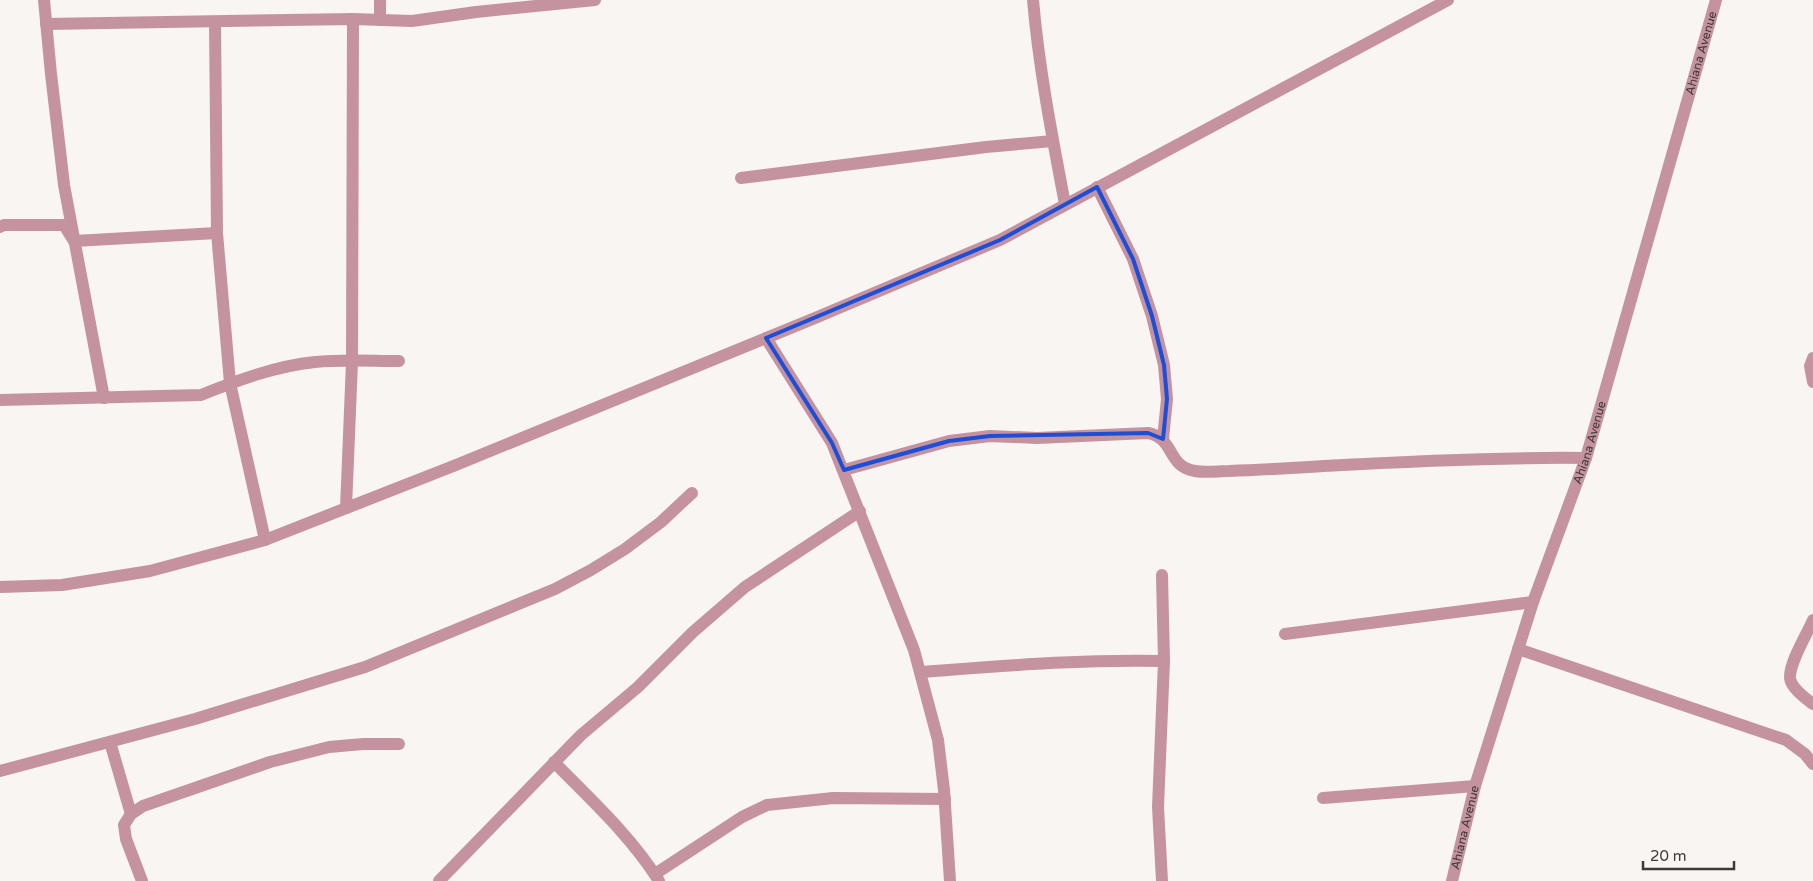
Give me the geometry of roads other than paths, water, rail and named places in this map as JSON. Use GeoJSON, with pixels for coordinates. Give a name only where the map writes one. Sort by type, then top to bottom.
{"type":"FeatureCollection","features":[{"type":"Feature","properties":{"kind":"street"},"geometry":{"type":"LineString","coordinates":[[44,0],[64,185],[104,398]]}},
{"type":"Feature","properties":{"kind":"street"},"geometry":{"type":"LineString","coordinates":[[380,0],[380,20]]}},
{"type":"Feature","properties":{"kind":"street"},"geometry":{"type":"LineString","coordinates":[[46,24],[353,19],[412,21],[535,3],[595,0]]}},
{"type":"Feature","properties":{"kind":"street"},"geometry":{"type":"LineString","coordinates":[[1033,0],[1036,34],[1065,204]]}},
{"type":"Feature","properties":{"kind":"street"},"geometry":{"type":"LineString","coordinates":[[0,587],[62,585],[150,571],[265,540],[456,465],[1000,240],[1448,0]]}},
{"type":"Feature","properties":{"kind":"street","name":"Ahiana Avenue"},"geometry":{"type":"LineString","coordinates":[[1452,881],[1475,786],[1518,649],[1533,602],[1586,458],[1716,0]]}},
{"type":"Feature","properties":{"kind":"street"},"geometry":{"type":"LineString","coordinates":[[346,508],[352,362],[353,19]]}},
{"type":"Feature","properties":{"kind":"street"},"geometry":{"type":"LineString","coordinates":[[215,22],[218,233],[230,383],[265,540]]}},
{"type":"Feature","properties":{"kind":"street"},"geometry":{"type":"LineString","coordinates":[[741,178],[986,147],[1053,141]]}},
{"type":"Feature","properties":{"kind":"street"},"geometry":{"type":"LineString","coordinates":[[1097,187],[1132,259],[1152,316],[1164,365],[1167,399],[1163,439]]}},
{"type":"Feature","properties":{"kind":"street"},"geometry":{"type":"LineString","coordinates":[[0,227],[4,225],[64,225],[74,241]]}},
{"type":"Feature","properties":{"kind":"street"},"geometry":{"type":"LineString","coordinates":[[74,241],[218,233]]}},
{"type":"Feature","properties":{"kind":"street"},"geometry":{"type":"LineString","coordinates":[[766,338],[832,443],[914,650],[938,740],[945,800],[950,881]]}},
{"type":"Feature","properties":{"kind":"street"},"geometry":{"type":"LineString","coordinates":[[1813,358],[1810,366],[1813,382]]}},
{"type":"Feature","properties":{"kind":"street"},"geometry":{"type":"LineString","coordinates":[[0,400],[201,395],[230,383],[287,367],[316,362],[399,361]]}},
{"type":"Feature","properties":{"kind":"street"},"geometry":{"type":"LineString","coordinates":[[844,470],[949,441],[990,436],[1037,438],[1148,433],[1163,439],[1176,461],[1184,468],[1196,471],[1518,457],[1586,458]]}},
{"type":"Feature","properties":{"kind":"street"},"geometry":{"type":"LineString","coordinates":[[0,771],[195,719],[365,667],[555,589],[591,570],[625,549],[661,522],[692,494]]}},
{"type":"Feature","properties":{"kind":"street"},"geometry":{"type":"LineString","coordinates":[[439,881],[581,735],[638,687],[693,632],[745,587],[860,511]]}},
{"type":"Feature","properties":{"kind":"street"},"geometry":{"type":"LineString","coordinates":[[1162,575],[1164,661],[1158,807],[1162,881]]}},
{"type":"Feature","properties":{"kind":"street"},"geometry":{"type":"LineString","coordinates":[[1286,634],[1533,602]]}},
{"type":"Feature","properties":{"kind":"street"},"geometry":{"type":"LineString","coordinates":[[1813,620],[1792,666],[1790,679],[1796,688],[1813,704]]}},
{"type":"Feature","properties":{"kind":"street"},"geometry":{"type":"LineString","coordinates":[[1518,649],[1786,740],[1805,754],[1813,764]]}},
{"type":"Feature","properties":{"kind":"street"},"geometry":{"type":"LineString","coordinates":[[921,672],[1042,662],[1164,661]]}},
{"type":"Feature","properties":{"kind":"street"},"geometry":{"type":"LineString","coordinates":[[110,742],[131,814]]}},
{"type":"Feature","properties":{"kind":"street"},"geometry":{"type":"LineString","coordinates":[[142,881],[126,839],[124,824],[131,814],[143,806],[270,762],[329,747],[363,744],[399,744]]}},
{"type":"Feature","properties":{"kind":"street"},"geometry":{"type":"LineString","coordinates":[[554,762],[621,831],[647,861],[657,878],[742,817],[767,805],[833,798],[945,800]]}},
{"type":"Feature","properties":{"kind":"street"},"geometry":{"type":"LineString","coordinates":[[1323,798],[1475,786]]}}]}
